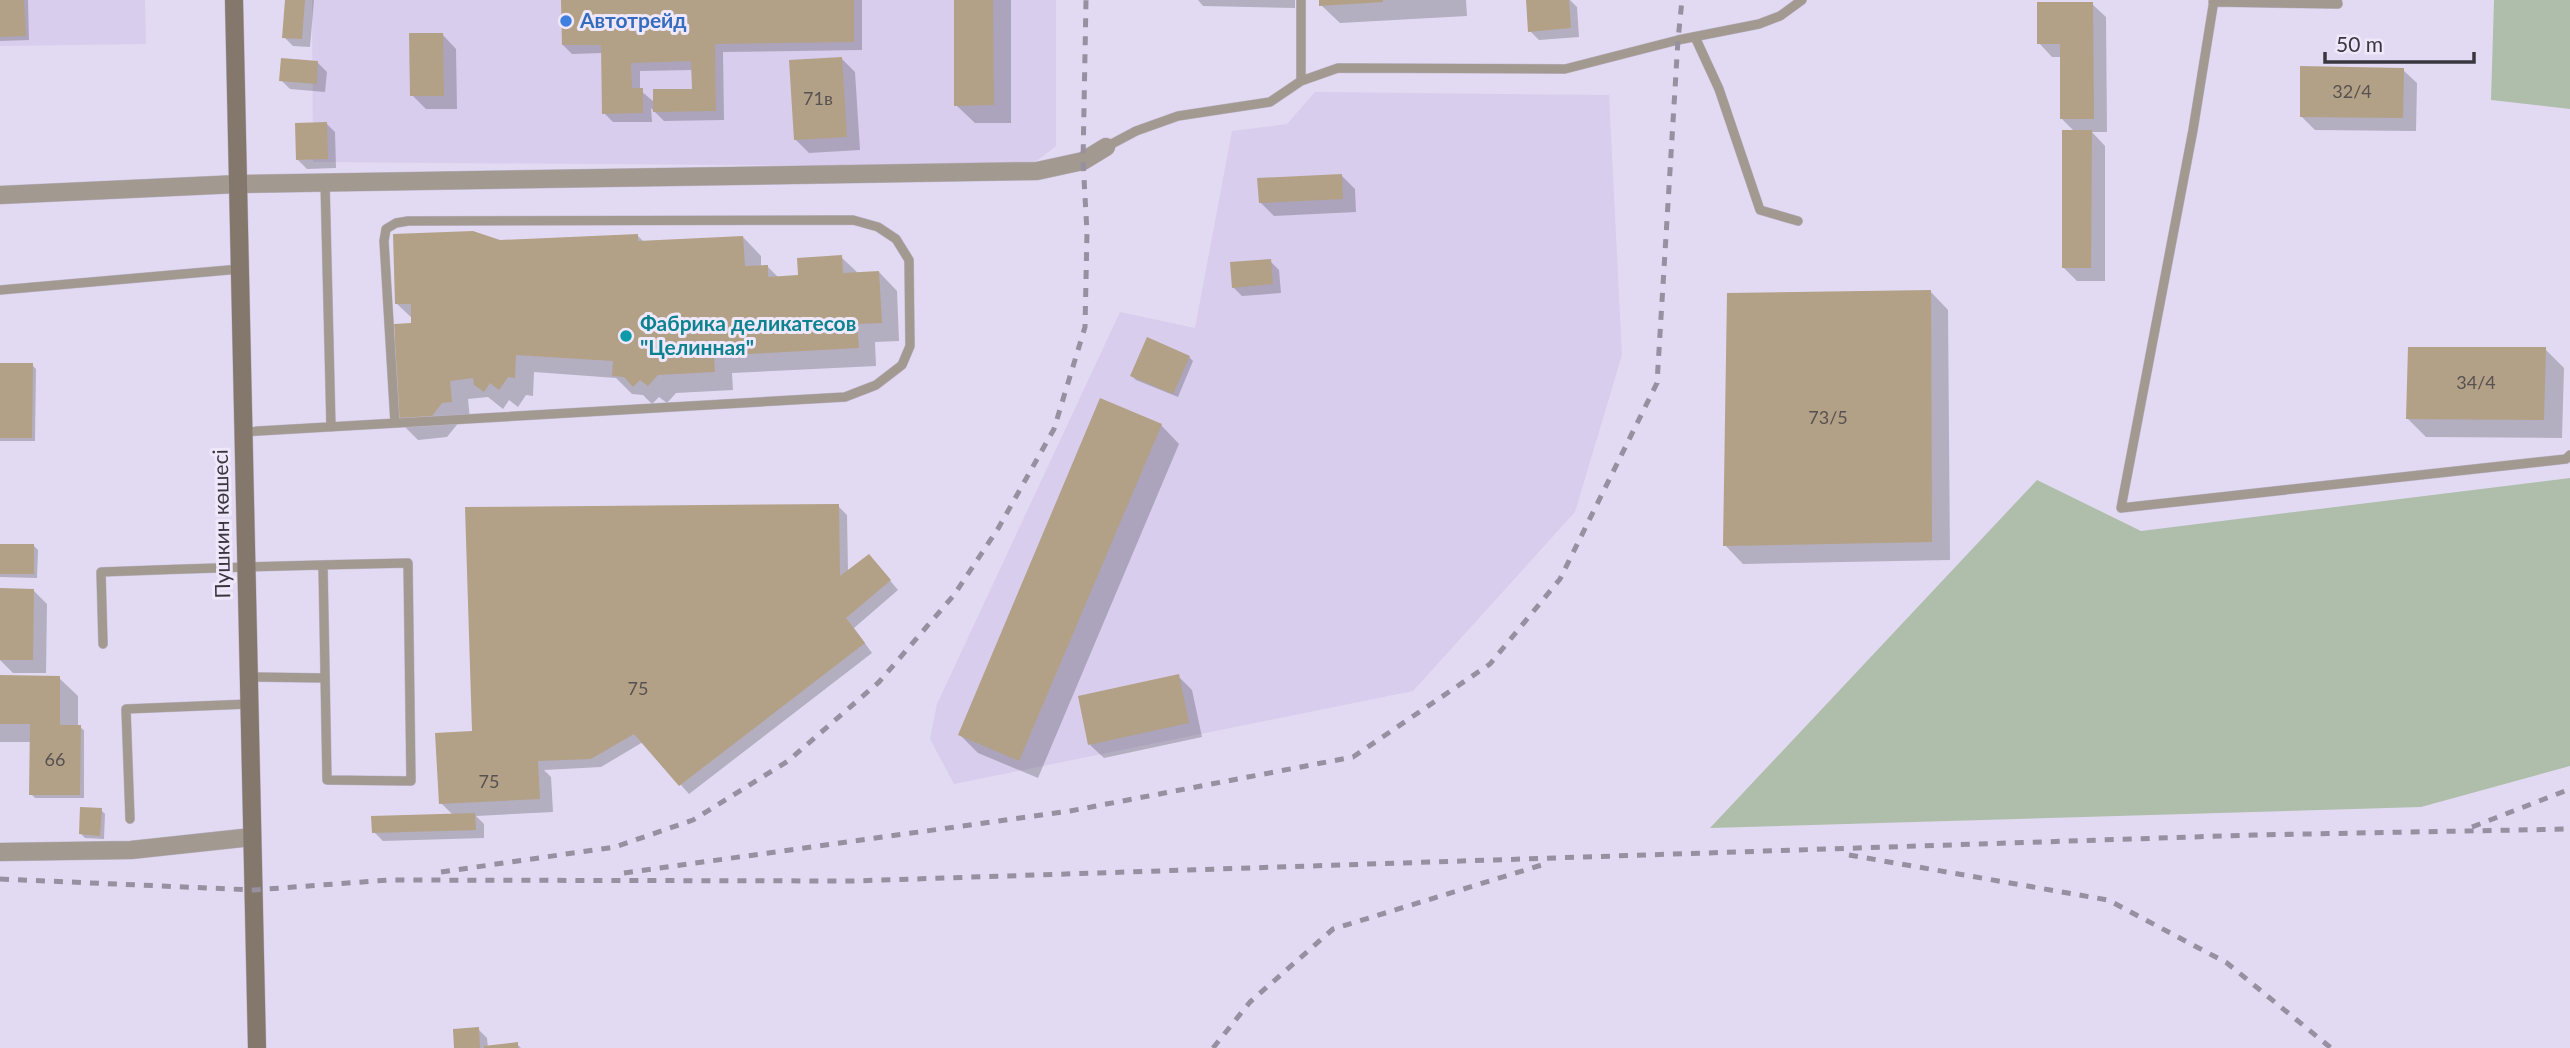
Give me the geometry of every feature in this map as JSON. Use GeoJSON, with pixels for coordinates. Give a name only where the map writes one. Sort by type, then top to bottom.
{"type":"FeatureCollection","features":[{"type":"Feature","properties":{"kind":"main road","name":"Пушкин көшесі"},"geometry":{"type":"LineString","coordinates":[[234,0],[257,1048]]}},
{"type":"Feature","properties":{"kind":"street"},"geometry":{"type":"LineString","coordinates":[[0,195],[238,184],[1037,171],[1083,162],[1106,147]]}},
{"type":"Feature","properties":{"kind":"street"},"geometry":{"type":"LineString","coordinates":[[0,852],[131,850],[252,837]]}},
{"type":"Feature","properties":{"kind":"lane"},"geometry":{"type":"LineString","coordinates":[[1301,0],[1301,81]]}},
{"type":"Feature","properties":{"kind":"lane"},"geometry":{"type":"LineString","coordinates":[[1106,147],[1136,131],[1178,116],[1270,102],[1301,81],[1338,68],[1565,69],[1759,24],[1780,16],[1802,0]]}},
{"type":"Feature","properties":{"kind":"lane"},"geometry":{"type":"LineString","coordinates":[[2337,0],[2337,4],[2214,1],[2193,130],[2121,508],[2566,459],[2570,455]]}},
{"type":"Feature","properties":{"kind":"lane"},"geometry":{"type":"LineString","coordinates":[[1695,37],[1719,89],[1760,210],[1798,221]]}},
{"type":"Feature","properties":{"kind":"lane"},"geometry":{"type":"LineString","coordinates":[[325,182],[331,427]]}},
{"type":"Feature","properties":{"kind":"lane"},"geometry":{"type":"LineString","coordinates":[[243,432],[845,397],[876,385],[902,365],[910,346],[909,260],[896,239],[878,227],[853,220],[396,223],[386,229],[384,241],[395,423]]}},
{"type":"Feature","properties":{"kind":"lane"},"geometry":{"type":"LineString","coordinates":[[0,290],[240,269]]}},
{"type":"Feature","properties":{"kind":"lane"},"geometry":{"type":"LineString","coordinates":[[103,644],[101,572],[246,566],[408,563],[411,780],[327,780],[323,565]]}},
{"type":"Feature","properties":{"kind":"lane"},"geometry":{"type":"LineString","coordinates":[[249,677],[325,678]]}},
{"type":"Feature","properties":{"kind":"lane"},"geometry":{"type":"LineString","coordinates":[[130,819],[126,709],[249,704]]}},
{"type":"Feature","properties":{"kind":"shaded area"},"geometry":{"type":"Polygon","coordinates":[[[0,0],[145,0],[146,44],[0,46],[0,0]]]}},
{"type":"Feature","properties":{"kind":"shaded area"},"geometry":{"type":"Polygon","coordinates":[[[312,0],[1056,0],[1056,146],[1029,167],[313,162],[312,0]]]}},
{"type":"Feature","properties":{"kind":"shaded area"},"geometry":{"type":"Polygon","coordinates":[[[1315,92],[1609,95],[1622,355],[1575,512],[1413,691],[954,784],[930,739],[937,704],[1120,312],[1195,328],[1232,131],[1287,124],[1315,92]]]}},
{"type":"Feature","properties":{"kind":"green space"},"geometry":{"type":"Polygon","coordinates":[[[2494,0],[2570,0],[2570,109],[2491,100],[2494,0]]]}},
{"type":"Feature","properties":{"kind":"green space"},"geometry":{"type":"Polygon","coordinates":[[[2570,478],[2570,766],[2421,807],[1710,828],[2037,480],[2141,531],[2570,478]]]}},
{"type":"Feature","properties":{"kind":"building"},"geometry":{"type":"Polygon","coordinates":[[[0,0],[24,0],[26,36],[0,37],[0,0]]]}},
{"type":"Feature","properties":{"kind":"building"},"geometry":{"type":"Polygon","coordinates":[[[285,0],[305,0],[302,39],[282,38],[285,0]]]}},
{"type":"Feature","properties":{"kind":"building"},"geometry":{"type":"Polygon","coordinates":[[[561,0],[854,0],[854,42],[715,44],[716,111],[653,112],[653,89],[692,89],[691,61],[631,63],[632,88],[643,88],[643,113],[602,114],[601,45],[562,45],[561,0]]]}},
{"type":"Feature","properties":{"kind":"building"},"geometry":{"type":"Polygon","coordinates":[[[954,0],[993,0],[994,105],[954,106],[954,0]]]}},
{"type":"Feature","properties":{"kind":"building"},"geometry":{"type":"Polygon","coordinates":[[[1319,0],[1383,0],[1383,2],[1319,6],[1319,0]]]}},
{"type":"Feature","properties":{"kind":"building"},"geometry":{"type":"Polygon","coordinates":[[[1526,0],[1569,0],[1571,28],[1528,32],[1526,0]]]}},
{"type":"Feature","properties":{"kind":"building"},"geometry":{"type":"Polygon","coordinates":[[[2037,2],[2093,2],[2094,119],[2060,119],[2060,44],[2037,44],[2037,2]]]}},
{"type":"Feature","properties":{"kind":"building"},"geometry":{"type":"Polygon","coordinates":[[[409,33],[443,33],[444,96],[410,96],[409,33]]]}},
{"type":"Feature","properties":{"kind":"building"},"geometry":{"type":"Polygon","coordinates":[[[842,57],[847,137],[794,140],[789,60],[842,57]]]}},
{"type":"Feature","properties":{"kind":"building"},"geometry":{"type":"Polygon","coordinates":[[[281,58],[318,61],[317,84],[279,81],[281,58]]]}},
{"type":"Feature","properties":{"kind":"building"},"geometry":{"type":"Polygon","coordinates":[[[2300,66],[2404,68],[2403,118],[2300,117],[2300,66]]]}},
{"type":"Feature","properties":{"kind":"building"},"geometry":{"type":"Polygon","coordinates":[[[327,122],[328,159],[296,160],[295,123],[327,122]]]}},
{"type":"Feature","properties":{"kind":"building"},"geometry":{"type":"Polygon","coordinates":[[[2062,130],[2092,130],[2091,268],[2062,268],[2062,130]]]}},
{"type":"Feature","properties":{"kind":"building"},"geometry":{"type":"Polygon","coordinates":[[[1342,174],[1343,199],[1259,203],[1257,178],[1342,174]]]}},
{"type":"Feature","properties":{"kind":"building","name":"Фабрика деликатесов \"Целинная\""},"geometry":{"type":"Polygon","coordinates":[[[473,231],[500,240],[638,234],[638,241],[743,236],[745,266],[768,265],[768,277],[798,275],[797,258],[842,255],[843,273],[879,271],[882,323],[857,324],[859,348],[714,356],[715,372],[658,375],[648,386],[640,380],[633,387],[624,377],[612,376],[613,361],[516,355],[515,378],[508,377],[499,390],[490,383],[484,392],[474,385],[473,378],[450,381],[452,402],[442,403],[429,420],[398,423],[394,324],[411,323],[411,304],[395,304],[393,234],[473,231]]]}},
{"type":"Feature","properties":{"kind":"building"},"geometry":{"type":"Polygon","coordinates":[[[1271,259],[1273,284],[1232,288],[1230,262],[1271,259]]]}},
{"type":"Feature","properties":{"kind":"building"},"geometry":{"type":"Polygon","coordinates":[[[1931,290],[1932,542],[1723,546],[1727,293],[1931,290]]]}},
{"type":"Feature","properties":{"kind":"building"},"geometry":{"type":"Polygon","coordinates":[[[1147,337],[1190,356],[1173,394],[1130,376],[1147,337]]]}},
{"type":"Feature","properties":{"kind":"building"},"geometry":{"type":"Polygon","coordinates":[[[2408,347],[2546,347],[2544,420],[2406,419],[2408,347]]]}},
{"type":"Feature","properties":{"kind":"building"},"geometry":{"type":"Polygon","coordinates":[[[0,363],[33,363],[32,438],[0,438],[0,363]]]}},
{"type":"Feature","properties":{"kind":"building"},"geometry":{"type":"Polygon","coordinates":[[[1100,398],[1162,424],[1019,761],[958,735],[1100,398]]]}},
{"type":"Feature","properties":{"kind":"building"},"geometry":{"type":"Polygon","coordinates":[[[839,504],[840,576],[869,554],[891,580],[846,618],[865,643],[679,786],[634,734],[591,759],[538,761],[540,799],[439,804],[435,733],[472,731],[465,507],[839,504]]]}},
{"type":"Feature","properties":{"kind":"building"},"geometry":{"type":"Polygon","coordinates":[[[0,544],[34,544],[34,574],[0,574],[0,544]]]}},
{"type":"Feature","properties":{"kind":"building"},"geometry":{"type":"Polygon","coordinates":[[[0,588],[34,589],[33,660],[0,660],[0,588]]]}},
{"type":"Feature","properties":{"kind":"building"},"geometry":{"type":"Polygon","coordinates":[[[1179,674],[1189,723],[1088,745],[1078,696],[1179,674]]]}},
{"type":"Feature","properties":{"kind":"building"},"geometry":{"type":"Polygon","coordinates":[[[0,675],[60,676],[60,725],[81,725],[80,795],[29,795],[30,724],[0,724],[0,675]]]}},
{"type":"Feature","properties":{"kind":"building"},"geometry":{"type":"Polygon","coordinates":[[[80,807],[102,808],[100,836],[79,834],[80,807]]]}},
{"type":"Feature","properties":{"kind":"building"},"geometry":{"type":"Polygon","coordinates":[[[475,813],[476,830],[372,833],[371,816],[475,813]]]}},
{"type":"Feature","properties":{"kind":"building"},"geometry":{"type":"Polygon","coordinates":[[[479,1027],[480,1048],[454,1048],[453,1029],[479,1027]]]}},
{"type":"Feature","properties":{"kind":"building"},"geometry":{"type":"Polygon","coordinates":[[[518,1042],[518,1048],[484,1048],[484,1046],[518,1042]]]}},
{"type":"Feature","properties":{"kind":"railway"},"geometry":{"type":"LineString","coordinates":[[441,872],[615,847],[693,820],[788,761],[879,682],[954,595],[999,527],[1054,429],[1085,327],[1087,232],[1083,161],[1086,0]]}},
{"type":"Feature","properties":{"kind":"railway"},"geometry":{"type":"LineString","coordinates":[[624,873],[1070,811],[1353,757],[1490,664],[1560,579],[1657,383],[1682,0]]}},
{"type":"Feature","properties":{"kind":"railway"},"geometry":{"type":"LineString","coordinates":[[2472,827],[2570,789]]}},
{"type":"Feature","properties":{"kind":"railway"},"geometry":{"type":"LineString","coordinates":[[0,879],[254,890],[389,880],[853,881],[2253,835],[2570,829]]}},
{"type":"Feature","properties":{"kind":"railway"},"geometry":{"type":"LineString","coordinates":[[1849,855],[2108,900],[2227,963],[2331,1048]]}},
{"type":"Feature","properties":{"kind":"railway"},"geometry":{"type":"LineString","coordinates":[[1213,1048],[1250,1002],[1333,929],[1545,864]]}},
{"type":"Feature","properties":{"kind":"place","name":"Автотрейд"},"geometry":{"type":"Point","coordinates":[566,21]}},
{"type":"Feature","properties":{"kind":"place","name":"Фабрика деликатесов \"Целинная\""},"geometry":{"type":"Point","coordinates":[626,336]}}]}
